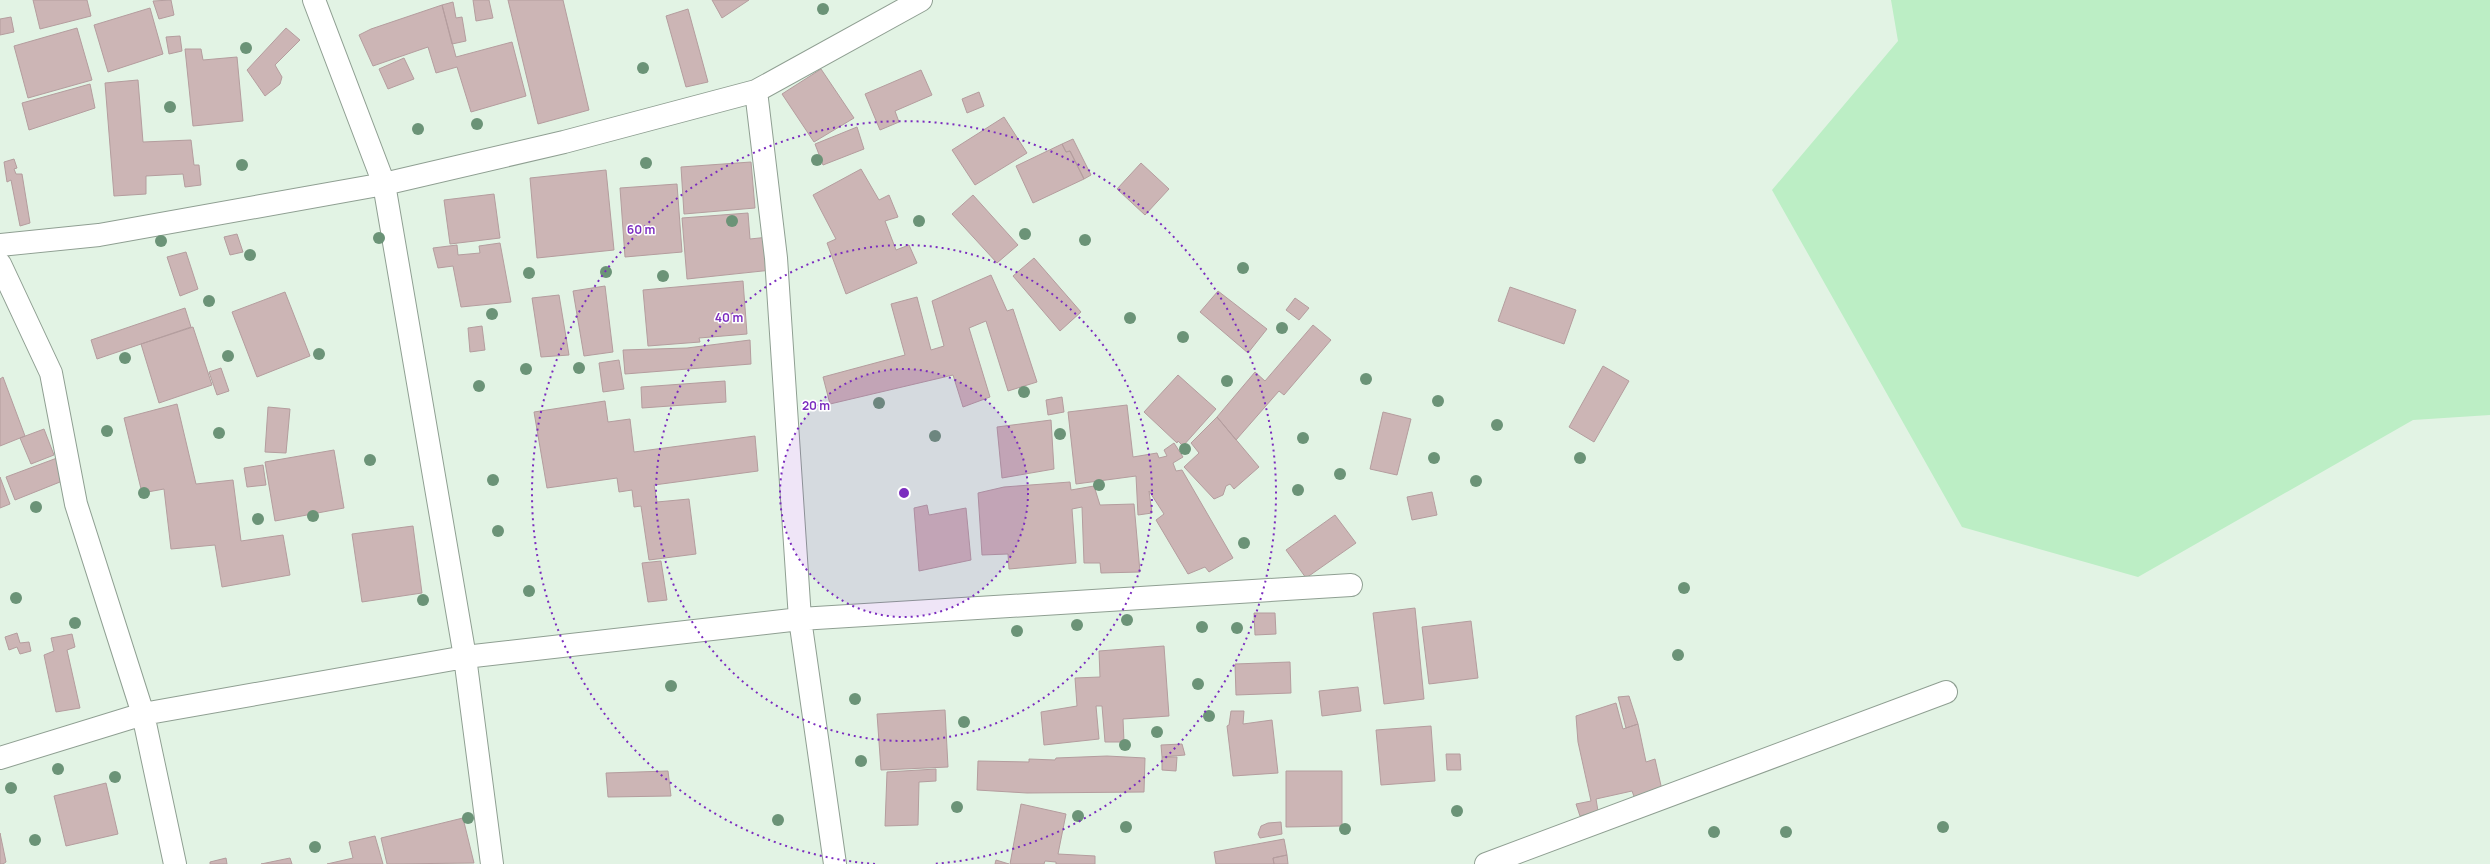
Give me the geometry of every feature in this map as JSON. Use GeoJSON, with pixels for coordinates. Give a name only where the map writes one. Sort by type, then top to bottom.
{"type":"FeatureCollection","features":[{"type":"Feature","properties":{"kind":"street"},"geometry":{"type":"LineString","coordinates":[[314,0],[384,184],[465,657],[492,864]]}},
{"type":"Feature","properties":{"kind":"street"},"geometry":{"type":"LineString","coordinates":[[0,245],[99,235],[384,184],[564,142],[756,91],[921,0]]}},
{"type":"Feature","properties":{"kind":"street"},"geometry":{"type":"LineString","coordinates":[[756,91],[776,258],[800,619],[836,864]]}},
{"type":"Feature","properties":{"kind":"street"},"geometry":{"type":"LineString","coordinates":[[0,264],[51,372],[76,504],[142,714],[175,864]]}},
{"type":"Feature","properties":{"kind":"street"},"geometry":{"type":"LineString","coordinates":[[0,758],[142,714],[465,657],[800,619],[1351,585]]}},
{"type":"Feature","properties":{"kind":"street"},"geometry":{"type":"LineString","coordinates":[[1486,864],[1946,692]]}},
{"type":"Feature","properties":{"kind":"green space"},"geometry":{"type":"Polygon","coordinates":[[[1891,0],[2490,0],[2490,415],[2413,420],[2138,577],[1962,527],[1772,190],[1898,41],[1891,0]]]}},
{"type":"Feature","properties":{"kind":"building"},"geometry":{"type":"Polygon","coordinates":[[[33,0],[87,0],[91,16],[40,29],[33,0]]]}},
{"type":"Feature","properties":{"kind":"building"},"geometry":{"type":"Polygon","coordinates":[[[171,0],[174,15],[159,19],[153,1],[171,0]]]}},
{"type":"Feature","properties":{"kind":"building"},"geometry":{"type":"Polygon","coordinates":[[[473,0],[489,0],[493,18],[476,21],[473,0]]]}},
{"type":"Feature","properties":{"kind":"building"},"geometry":{"type":"Polygon","coordinates":[[[508,0],[563,0],[589,110],[538,124],[508,0]]]}},
{"type":"Feature","properties":{"kind":"building"},"geometry":{"type":"Polygon","coordinates":[[[712,0],[749,0],[722,18],[712,0]]]}},
{"type":"Feature","properties":{"kind":"building"},"geometry":{"type":"Polygon","coordinates":[[[453,2],[456,18],[462,17],[466,41],[452,44],[442,5],[453,2]]]}},
{"type":"Feature","properties":{"kind":"building"},"geometry":{"type":"Polygon","coordinates":[[[442,5],[456,57],[512,42],[526,96],[471,112],[457,67],[436,73],[428,47],[373,66],[359,35],[371,29],[442,5]]]}},
{"type":"Feature","properties":{"kind":"building"},"geometry":{"type":"Polygon","coordinates":[[[150,8],[163,54],[108,72],[94,25],[150,8]]]}},
{"type":"Feature","properties":{"kind":"building"},"geometry":{"type":"Polygon","coordinates":[[[688,9],[708,82],[686,87],[666,16],[688,9]]]}},
{"type":"Feature","properties":{"kind":"building"},"geometry":{"type":"Polygon","coordinates":[[[11,17],[14,32],[0,35],[0,19],[11,17]]]}},
{"type":"Feature","properties":{"kind":"building"},"geometry":{"type":"Polygon","coordinates":[[[77,28],[92,80],[28,98],[14,46],[77,28]]]}},
{"type":"Feature","properties":{"kind":"building"},"geometry":{"type":"Polygon","coordinates":[[[286,28],[300,40],[275,65],[282,77],[280,84],[265,96],[247,70],[286,28]]]}},
{"type":"Feature","properties":{"kind":"building"},"geometry":{"type":"Polygon","coordinates":[[[180,36],[182,51],[169,54],[166,37],[180,36]]]}},
{"type":"Feature","properties":{"kind":"building"},"geometry":{"type":"Polygon","coordinates":[[[185,49],[201,49],[203,60],[237,57],[243,121],[193,126],[185,49]]]}},
{"type":"Feature","properties":{"kind":"building"},"geometry":{"type":"Polygon","coordinates":[[[404,58],[414,79],[388,89],[379,69],[404,58]]]}},
{"type":"Feature","properties":{"kind":"building"},"geometry":{"type":"Polygon","coordinates":[[[821,69],[854,118],[814,142],[782,94],[821,69]]]}},
{"type":"Feature","properties":{"kind":"building"},"geometry":{"type":"Polygon","coordinates":[[[921,70],[932,95],[895,111],[899,122],[880,130],[865,94],[921,70]]]}},
{"type":"Feature","properties":{"kind":"building"},"geometry":{"type":"Polygon","coordinates":[[[138,80],[143,142],[191,140],[194,165],[199,165],[201,185],[185,187],[183,174],[146,176],[146,194],[114,196],[105,83],[138,80]]]}},
{"type":"Feature","properties":{"kind":"building"},"geometry":{"type":"Polygon","coordinates":[[[90,84],[95,108],[29,130],[22,103],[90,84]]]}},
{"type":"Feature","properties":{"kind":"building"},"geometry":{"type":"Polygon","coordinates":[[[979,92],[984,106],[967,113],[962,99],[979,92]]]}},
{"type":"Feature","properties":{"kind":"building"},"geometry":{"type":"Polygon","coordinates":[[[1004,117],[1027,153],[975,185],[952,150],[1004,117]]]}},
{"type":"Feature","properties":{"kind":"building"},"geometry":{"type":"Polygon","coordinates":[[[857,127],[864,149],[823,165],[815,144],[857,127]]]}},
{"type":"Feature","properties":{"kind":"building"},"geometry":{"type":"Polygon","coordinates":[[[1073,139],[1091,175],[1084,179],[1070,151],[1066,152],[1062,144],[1073,139]]]}},
{"type":"Feature","properties":{"kind":"building"},"geometry":{"type":"Polygon","coordinates":[[[1062,144],[1066,152],[1070,151],[1084,179],[1033,203],[1016,166],[1062,144]]]}},
{"type":"Feature","properties":{"kind":"building"},"geometry":{"type":"Polygon","coordinates":[[[14,159],[17,168],[14,169],[16,174],[22,174],[30,223],[20,226],[11,180],[7,182],[4,162],[14,159]]]}},
{"type":"Feature","properties":{"kind":"building"},"geometry":{"type":"Polygon","coordinates":[[[751,162],[755,208],[684,214],[681,167],[751,162]]]}},
{"type":"Feature","properties":{"kind":"building"},"geometry":{"type":"Polygon","coordinates":[[[1141,163],[1169,189],[1145,215],[1117,189],[1141,163]]]}},
{"type":"Feature","properties":{"kind":"building"},"geometry":{"type":"Polygon","coordinates":[[[861,169],[879,200],[889,195],[898,217],[885,221],[896,250],[909,245],[917,263],[846,294],[827,243],[836,239],[813,195],[861,169]]]}},
{"type":"Feature","properties":{"kind":"building"},"geometry":{"type":"Polygon","coordinates":[[[606,170],[614,250],[537,258],[530,178],[606,170]]]}},
{"type":"Feature","properties":{"kind":"building"},"geometry":{"type":"Polygon","coordinates":[[[677,184],[682,252],[625,257],[620,188],[677,184]]]}},
{"type":"Feature","properties":{"kind":"building"},"geometry":{"type":"Polygon","coordinates":[[[494,194],[500,238],[450,244],[444,200],[494,194]]]}},
{"type":"Feature","properties":{"kind":"building"},"geometry":{"type":"Polygon","coordinates":[[[973,195],[1018,245],[997,263],[952,214],[973,195]]]}},
{"type":"Feature","properties":{"kind":"building"},"geometry":{"type":"Polygon","coordinates":[[[748,213],[750,239],[769,237],[772,270],[687,279],[682,218],[748,213]]]}},
{"type":"Feature","properties":{"kind":"building"},"geometry":{"type":"Polygon","coordinates":[[[237,234],[243,252],[230,255],[224,237],[237,234]]]}},
{"type":"Feature","properties":{"kind":"building"},"geometry":{"type":"Polygon","coordinates":[[[500,243],[511,302],[461,307],[453,266],[438,268],[433,248],[457,245],[458,255],[480,253],[479,246],[500,243]]]}},
{"type":"Feature","properties":{"kind":"building"},"geometry":{"type":"Polygon","coordinates":[[[186,252],[198,289],[180,296],[167,257],[186,252]]]}},
{"type":"Feature","properties":{"kind":"building"},"geometry":{"type":"Polygon","coordinates":[[[1034,258],[1081,312],[1060,331],[1013,276],[1034,258]]]}},
{"type":"Feature","properties":{"kind":"building"},"geometry":{"type":"Polygon","coordinates":[[[991,275],[1007,311],[1013,309],[1037,382],[1008,391],[986,321],[969,328],[990,397],[963,407],[953,375],[830,404],[823,377],[905,355],[891,304],[917,297],[931,350],[944,346],[932,301],[991,275]]]}},
{"type":"Feature","properties":{"kind":"building"},"geometry":{"type":"Polygon","coordinates":[[[743,281],[747,334],[699,338],[700,342],[648,346],[643,290],[743,281]]]}},
{"type":"Feature","properties":{"kind":"building"},"geometry":{"type":"Polygon","coordinates":[[[605,286],[613,352],[584,356],[573,291],[605,286]]]}},
{"type":"Feature","properties":{"kind":"building"},"geometry":{"type":"Polygon","coordinates":[[[1510,287],[1576,310],[1564,344],[1498,321],[1510,287]]]}},
{"type":"Feature","properties":{"kind":"building"},"geometry":{"type":"Polygon","coordinates":[[[1218,291],[1267,329],[1248,353],[1200,312],[1218,291]]]}},
{"type":"Feature","properties":{"kind":"building"},"geometry":{"type":"Polygon","coordinates":[[[285,292],[310,356],[257,377],[232,312],[285,292]]]}},
{"type":"Feature","properties":{"kind":"building"},"geometry":{"type":"Polygon","coordinates":[[[559,295],[569,355],[541,357],[532,298],[559,295]]]}},
{"type":"Feature","properties":{"kind":"building"},"geometry":{"type":"Polygon","coordinates":[[[1295,298],[1309,308],[1299,320],[1286,310],[1295,298]]]}},
{"type":"Feature","properties":{"kind":"building"},"geometry":{"type":"Polygon","coordinates":[[[185,308],[191,327],[97,359],[91,340],[185,308]]]}},
{"type":"Feature","properties":{"kind":"building"},"geometry":{"type":"Polygon","coordinates":[[[1313,325],[1331,340],[1284,395],[1279,391],[1236,440],[1217,417],[1255,372],[1265,381],[1313,325]]]}},
{"type":"Feature","properties":{"kind":"building"},"geometry":{"type":"Polygon","coordinates":[[[482,326],[485,350],[470,352],[468,328],[482,326]]]}},
{"type":"Feature","properties":{"kind":"building"},"geometry":{"type":"Polygon","coordinates":[[[193,327],[212,385],[159,403],[141,344],[193,327]]]}},
{"type":"Feature","properties":{"kind":"building"},"geometry":{"type":"Polygon","coordinates":[[[750,340],[751,364],[625,374],[623,350],[687,348],[750,340]]]}},
{"type":"Feature","properties":{"kind":"building"},"geometry":{"type":"Polygon","coordinates":[[[619,360],[624,389],[603,392],[599,363],[619,360]]]}},
{"type":"Feature","properties":{"kind":"building"},"geometry":{"type":"Polygon","coordinates":[[[1603,366],[1629,381],[1594,442],[1569,427],[1603,366]]]}},
{"type":"Feature","properties":{"kind":"building"},"geometry":{"type":"Polygon","coordinates":[[[221,368],[229,391],[217,395],[209,372],[221,368]]]}},
{"type":"Feature","properties":{"kind":"building"},"geometry":{"type":"Polygon","coordinates":[[[1178,375],[1216,409],[1183,446],[1178,441],[1177,443],[1144,412],[1178,375]]]}},
{"type":"Feature","properties":{"kind":"building"},"geometry":{"type":"Polygon","coordinates":[[[3,377],[25,436],[0,446],[0,379],[3,377]]]}},
{"type":"Feature","properties":{"kind":"building"},"geometry":{"type":"Polygon","coordinates":[[[725,381],[726,402],[642,408],[641,387],[725,381]]]}},
{"type":"Feature","properties":{"kind":"building"},"geometry":{"type":"Polygon","coordinates":[[[1062,397],[1064,412],[1048,415],[1046,400],[1062,397]]]}},
{"type":"Feature","properties":{"kind":"building"},"geometry":{"type":"Polygon","coordinates":[[[605,401],[608,422],[630,419],[634,452],[755,436],[758,471],[654,485],[657,502],[689,499],[696,554],[649,560],[641,506],[634,507],[632,490],[619,492],[617,478],[547,488],[534,412],[605,401]]]}},
{"type":"Feature","properties":{"kind":"building"},"geometry":{"type":"Polygon","coordinates":[[[177,404],[196,484],[233,480],[241,541],[283,535],[290,575],[222,587],[215,545],[171,549],[164,489],[142,493],[124,418],[177,404]]]}},
{"type":"Feature","properties":{"kind":"building"},"geometry":{"type":"Polygon","coordinates":[[[1127,405],[1133,457],[1157,453],[1159,458],[1167,456],[1164,450],[1174,443],[1183,457],[1173,463],[1176,471],[1182,470],[1233,558],[1209,572],[1205,567],[1188,574],[1156,520],[1164,514],[1149,491],[1152,513],[1138,515],[1136,476],[1076,484],[1068,412],[1127,405]]]}},
{"type":"Feature","properties":{"kind":"building"},"geometry":{"type":"Polygon","coordinates":[[[268,407],[290,409],[286,453],[265,452],[268,407]]]}},
{"type":"Feature","properties":{"kind":"building"},"geometry":{"type":"Polygon","coordinates":[[[1383,412],[1411,419],[1397,475],[1370,469],[1383,412]]]}},
{"type":"Feature","properties":{"kind":"building"},"geometry":{"type":"Polygon","coordinates":[[[1217,417],[1259,467],[1234,489],[1230,484],[1226,486],[1223,495],[1214,499],[1184,467],[1199,453],[1191,443],[1217,417]]]}},
{"type":"Feature","properties":{"kind":"building"},"geometry":{"type":"Polygon","coordinates":[[[1051,420],[1054,469],[1002,478],[997,427],[1051,420]]]}},
{"type":"Feature","properties":{"kind":"building"},"geometry":{"type":"Polygon","coordinates":[[[44,429],[54,455],[31,464],[20,438],[44,429]]]}},
{"type":"Feature","properties":{"kind":"building"},"geometry":{"type":"Polygon","coordinates":[[[334,450],[344,508],[275,521],[265,462],[334,450]]]}},
{"type":"Feature","properties":{"kind":"building"},"geometry":{"type":"Polygon","coordinates":[[[57,458],[65,480],[15,500],[6,477],[57,458]]]}},
{"type":"Feature","properties":{"kind":"building"},"geometry":{"type":"Polygon","coordinates":[[[263,465],[266,485],[247,487],[244,468],[263,465]]]}},
{"type":"Feature","properties":{"kind":"building"},"geometry":{"type":"Polygon","coordinates":[[[0,477],[10,504],[0,508],[0,477]]]}},
{"type":"Feature","properties":{"kind":"building"},"geometry":{"type":"Polygon","coordinates":[[[1070,482],[1071,490],[1094,486],[1100,505],[1134,504],[1140,572],[1101,573],[1100,563],[1084,563],[1082,507],[1072,509],[1076,563],[1009,569],[1008,554],[982,555],[978,493],[1004,487],[1070,482]]]}},
{"type":"Feature","properties":{"kind":"building"},"geometry":{"type":"Polygon","coordinates":[[[1432,492],[1437,515],[1412,520],[1407,497],[1432,492]]]}},
{"type":"Feature","properties":{"kind":"building"},"geometry":{"type":"Polygon","coordinates":[[[927,505],[929,515],[966,508],[971,560],[919,571],[914,508],[927,505]]]}},
{"type":"Feature","properties":{"kind":"building"},"geometry":{"type":"Polygon","coordinates":[[[1335,515],[1356,543],[1306,578],[1286,550],[1335,515]]]}},
{"type":"Feature","properties":{"kind":"building"},"geometry":{"type":"Polygon","coordinates":[[[413,526],[422,593],[362,602],[352,534],[413,526]]]}},
{"type":"Feature","properties":{"kind":"building"},"geometry":{"type":"Polygon","coordinates":[[[661,561],[667,600],[648,602],[642,563],[661,561]]]}},
{"type":"Feature","properties":{"kind":"building"},"geometry":{"type":"Polygon","coordinates":[[[1415,608],[1424,699],[1384,704],[1373,613],[1415,608]]]}},
{"type":"Feature","properties":{"kind":"building"},"geometry":{"type":"Polygon","coordinates":[[[1254,613],[1275,613],[1276,634],[1255,635],[1254,613]]]}},
{"type":"Feature","properties":{"kind":"building"},"geometry":{"type":"Polygon","coordinates":[[[1471,621],[1478,678],[1429,684],[1422,627],[1471,621]]]}},
{"type":"Feature","properties":{"kind":"building"},"geometry":{"type":"Polygon","coordinates":[[[17,633],[20,643],[29,642],[31,651],[20,654],[17,647],[9,650],[5,637],[17,633]]]}},
{"type":"Feature","properties":{"kind":"building"},"geometry":{"type":"Polygon","coordinates":[[[72,634],[75,647],[67,650],[80,708],[56,712],[44,655],[54,651],[51,638],[72,634]]]}},
{"type":"Feature","properties":{"kind":"building"},"geometry":{"type":"Polygon","coordinates":[[[1164,646],[1169,716],[1123,719],[1124,742],[1105,742],[1102,706],[1096,706],[1099,739],[1044,745],[1041,712],[1077,706],[1075,678],[1100,677],[1099,651],[1164,646]]]}},
{"type":"Feature","properties":{"kind":"building"},"geometry":{"type":"Polygon","coordinates":[[[1290,662],[1291,693],[1236,695],[1235,664],[1290,662]]]}},
{"type":"Feature","properties":{"kind":"building"},"geometry":{"type":"Polygon","coordinates":[[[1358,687],[1361,711],[1322,716],[1319,691],[1358,687]]]}},
{"type":"Feature","properties":{"kind":"building"},"geometry":{"type":"Polygon","coordinates":[[[1629,696],[1638,724],[1626,728],[1618,697],[1629,696]]]}},
{"type":"Feature","properties":{"kind":"building"},"geometry":{"type":"Polygon","coordinates":[[[1616,703],[1623,729],[1638,724],[1646,762],[1655,759],[1662,790],[1635,799],[1632,791],[1596,799],[1598,811],[1580,816],[1576,804],[1591,801],[1578,742],[1576,716],[1616,703]]]}},
{"type":"Feature","properties":{"kind":"building"},"geometry":{"type":"Polygon","coordinates":[[[945,710],[948,767],[881,770],[877,714],[945,710]]]}},
{"type":"Feature","properties":{"kind":"building"},"geometry":{"type":"Polygon","coordinates":[[[1231,711],[1244,711],[1243,724],[1272,720],[1278,773],[1233,776],[1227,726],[1229,725],[1231,711]]]}},
{"type":"Feature","properties":{"kind":"building"},"geometry":{"type":"Polygon","coordinates":[[[1431,726],[1435,781],[1381,785],[1376,730],[1431,726]]]}},
{"type":"Feature","properties":{"kind":"building"},"geometry":{"type":"Polygon","coordinates":[[[1182,744],[1185,755],[1162,757],[1161,745],[1182,744]]]}},
{"type":"Feature","properties":{"kind":"building"},"geometry":{"type":"Polygon","coordinates":[[[1446,754],[1460,754],[1461,770],[1447,770],[1446,754]]]}},
{"type":"Feature","properties":{"kind":"building"},"geometry":{"type":"Polygon","coordinates":[[[1107,756],[1145,758],[1144,792],[1027,793],[977,790],[978,761],[1029,762],[1029,759],[1055,760],[1056,758],[1107,756]]]}},
{"type":"Feature","properties":{"kind":"building"},"geometry":{"type":"Polygon","coordinates":[[[1162,757],[1177,757],[1176,771],[1162,770],[1162,757]]]}},
{"type":"Feature","properties":{"kind":"building"},"geometry":{"type":"Polygon","coordinates":[[[936,769],[936,781],[919,782],[918,825],[885,826],[887,772],[936,769]]]}},
{"type":"Feature","properties":{"kind":"building"},"geometry":{"type":"Polygon","coordinates":[[[668,771],[671,796],[608,797],[606,773],[668,771]]]}},
{"type":"Feature","properties":{"kind":"building"},"geometry":{"type":"Polygon","coordinates":[[[1286,771],[1342,771],[1342,826],[1286,827],[1286,771]]]}},
{"type":"Feature","properties":{"kind":"building"},"geometry":{"type":"Polygon","coordinates":[[[106,783],[118,834],[66,846],[54,796],[106,783]]]}},
{"type":"Feature","properties":{"kind":"building"},"geometry":{"type":"Polygon","coordinates":[[[1021,804],[1066,814],[1058,854],[1095,856],[1095,864],[1056,864],[1056,862],[1045,861],[1044,864],[1010,864],[1021,804]]]}},
{"type":"Feature","properties":{"kind":"building"},"geometry":{"type":"Polygon","coordinates":[[[463,818],[474,863],[387,864],[381,838],[463,818]]]}},
{"type":"Feature","properties":{"kind":"building"},"geometry":{"type":"Polygon","coordinates":[[[1281,822],[1282,834],[1260,838],[1258,834],[1261,826],[1268,823],[1281,822]]]}},
{"type":"Feature","properties":{"kind":"building"},"geometry":{"type":"Polygon","coordinates":[[[0,833],[6,862],[3,864],[0,864],[0,833]]]}},
{"type":"Feature","properties":{"kind":"building"},"geometry":{"type":"Polygon","coordinates":[[[375,836],[383,864],[327,864],[353,858],[349,842],[375,836]]]}},
{"type":"Feature","properties":{"kind":"building"},"geometry":{"type":"Polygon","coordinates":[[[1284,839],[1287,855],[1273,858],[1274,864],[1216,864],[1214,852],[1284,839]]]}},
{"type":"Feature","properties":{"kind":"building"},"geometry":{"type":"Polygon","coordinates":[[[1287,855],[1288,864],[1274,864],[1273,858],[1287,855]]]}},
{"type":"Feature","properties":{"kind":"building"},"geometry":{"type":"Polygon","coordinates":[[[226,858],[227,864],[210,864],[210,862],[226,858]]]}},
{"type":"Feature","properties":{"kind":"building"},"geometry":{"type":"Polygon","coordinates":[[[290,858],[292,864],[261,864],[290,858]]]}},
{"type":"Feature","properties":{"kind":"building"},"geometry":{"type":"Polygon","coordinates":[[[996,860],[1009,864],[995,864],[996,860]]]}}]}
